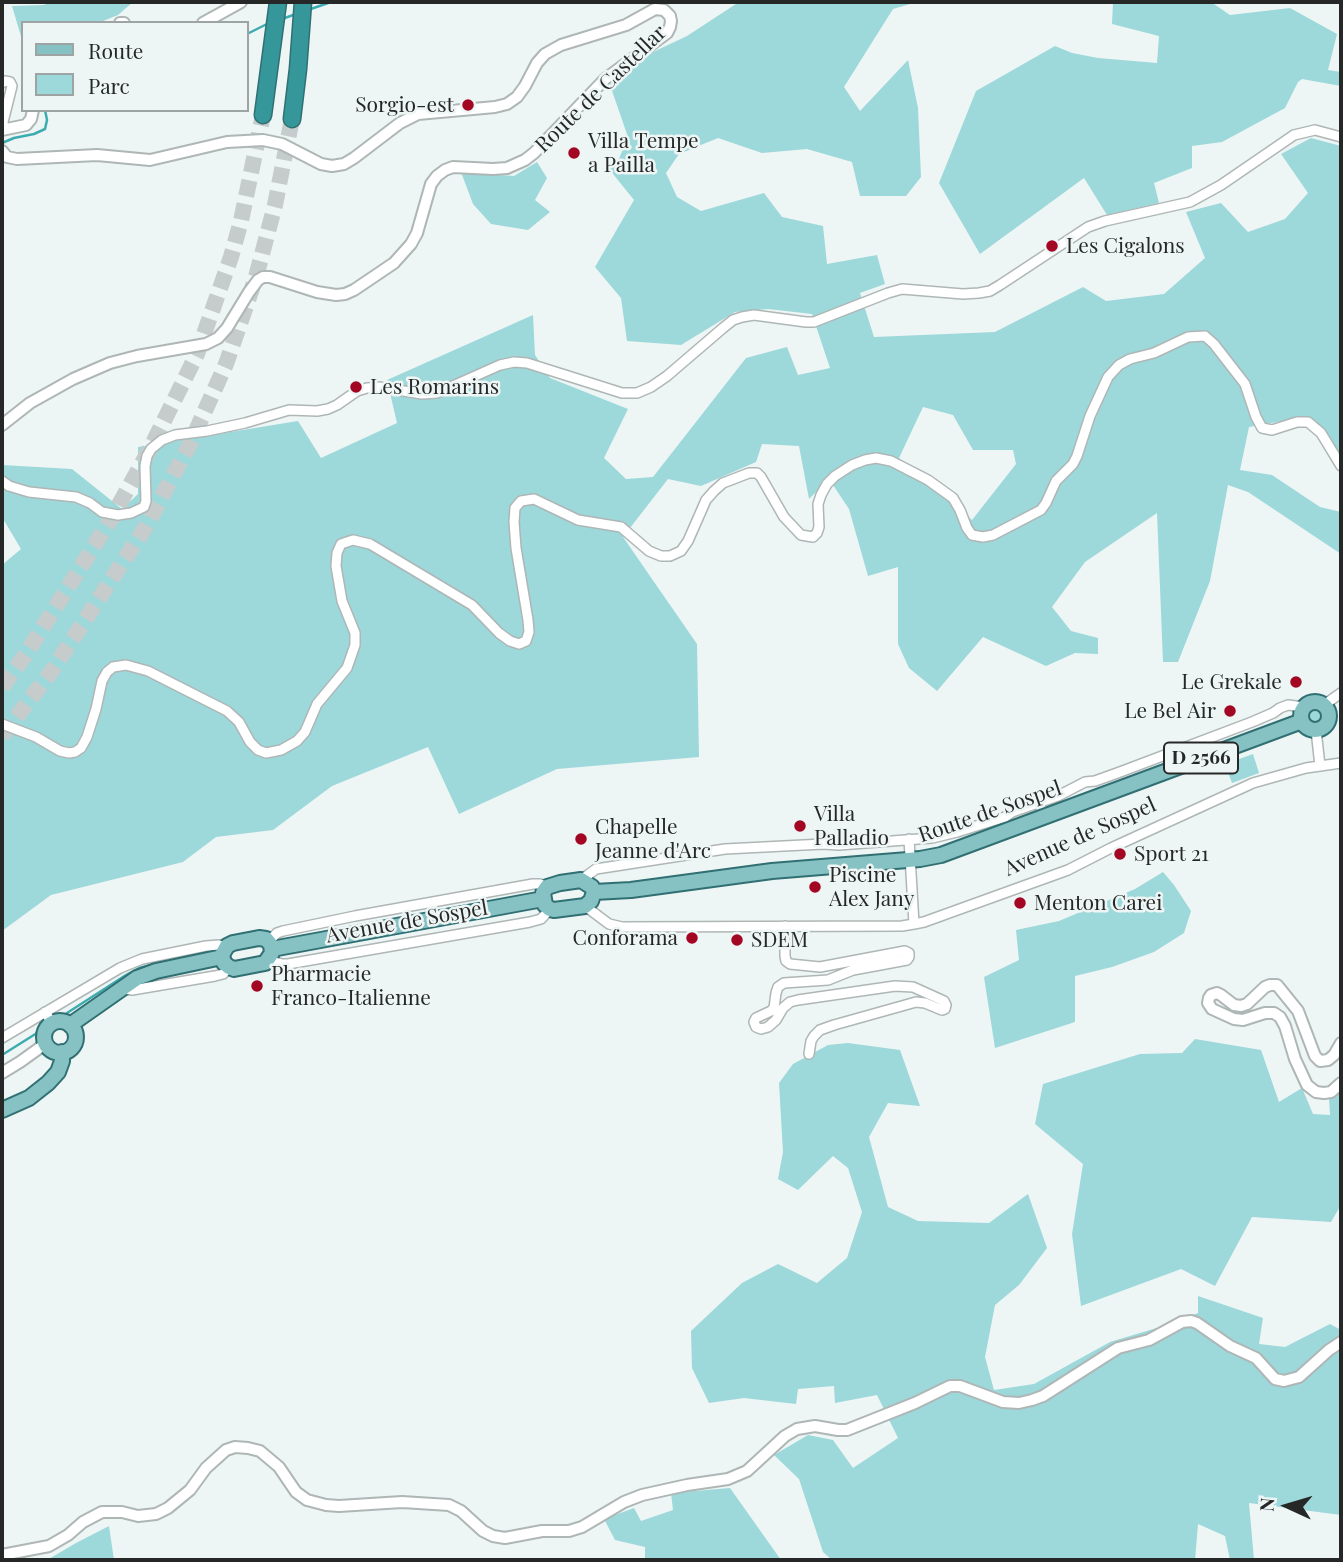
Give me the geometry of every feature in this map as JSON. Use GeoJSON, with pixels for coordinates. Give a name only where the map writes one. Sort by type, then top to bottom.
{"type":"FeatureCollection","features":[{"type":"Feature","properties":{"kind":"highway"},"geometry":{"type":"LineString","coordinates":[[263,115],[278,2]]}},
{"type":"Feature","properties":{"kind":"highway"},"geometry":{"type":"LineString","coordinates":[[292,119],[303,2]]}},
{"type":"Feature","properties":{"kind":"main road"},"geometry":{"type":"LineString","coordinates":[[1311,702],[1316,702],[1331,712],[1326,724],[1320,729],[1306,727],[1303,714],[1311,702]]}},
{"type":"Feature","properties":{"kind":"main road","name":"Route de Sospel"},"geometry":{"type":"LineString","coordinates":[[594,892],[942,855],[1303,714]]}},
{"type":"Feature","properties":{"kind":"main road"},"geometry":{"type":"LineString","coordinates":[[226,957],[234,969],[261,964],[270,950],[547,899],[560,883],[586,881],[594,892],[586,906],[560,910],[547,899]]}},
{"type":"Feature","properties":{"kind":"main road"},"geometry":{"type":"LineString","coordinates":[[226,957],[233,943],[259,938],[270,950]]}},
{"type":"Feature","properties":{"kind":"main road"},"geometry":{"type":"LineString","coordinates":[[70,1025],[137,978],[156,971],[226,957]]}},
{"type":"Feature","properties":{"kind":"main road"},"geometry":{"type":"LineString","coordinates":[[48,1018],[70,1025],[74,1031],[74,1043],[62,1052],[52,1051],[44,1037],[48,1018]]}},
{"type":"Feature","properties":{"kind":"main road"},"geometry":{"type":"LineString","coordinates":[[2,1110],[29,1098],[48,1083],[58,1072],[62,1052]]}},
{"type":"Feature","properties":{"kind":"street"},"geometry":{"type":"LineString","coordinates":[[207,21],[241,2]]}},
{"type":"Feature","properties":{"kind":"street","name":"Route de Castellar"},"geometry":{"type":"LineString","coordinates":[[2,151],[7,157],[17,159],[97,155],[150,160],[227,142],[263,140],[282,144],[321,164],[344,164],[400,123],[418,114],[507,104],[521,92],[545,54],[561,45],[626,25],[655,9],[664,10],[671,21],[667,33],[605,79],[525,160],[507,168],[453,167],[437,176],[411,244],[394,262],[354,290],[336,295],[263,277],[249,292],[218,338],[206,344],[110,363],[30,403],[2,425]]}},
{"type":"Feature","properties":{"kind":"street"},"geometry":{"type":"LineString","coordinates":[[2,83],[10,82],[12,86],[3,130],[26,125],[33,112]]}},
{"type":"Feature","properties":{"kind":"street"},"geometry":{"type":"LineString","coordinates":[[2,481],[29,492],[76,497],[102,512],[118,515],[144,507],[147,456],[162,440],[175,435],[245,423],[289,410],[328,409],[367,388],[437,393],[500,365],[514,362],[527,363],[622,393],[637,393],[667,376],[733,320],[754,316],[814,321],[902,289],[963,294],[990,290],[1088,227],[1189,202],[1221,185],[1294,135],[1315,131],[1341,137]]}},
{"type":"Feature","properties":{"kind":"street"},"geometry":{"type":"LineString","coordinates":[[2,724],[36,737],[60,751],[75,752],[81,748],[87,737],[102,681],[107,672],[113,667],[125,666],[148,671],[227,711],[239,722],[250,742],[258,750],[281,750],[306,732],[317,704],[347,668],[355,645],[355,633],[342,601],[336,566],[341,544],[354,540],[370,544],[472,605],[510,641],[519,644],[526,641],[529,632],[528,620],[514,522],[515,508],[521,500],[534,499],[578,520],[621,527],[649,551],[670,556],[681,551],[688,541],[706,500],[714,491],[723,483],[748,473],[757,473],[761,477],[784,517],[801,535],[813,537],[819,527],[818,504],[827,484],[852,465],[876,458],[891,461],[928,480],[953,498],[972,535],[993,535],[1041,510],[1056,481],[1073,464],[1090,416],[1108,377],[1119,365],[1188,337],[1205,336],[1214,344],[1245,384],[1262,428],[1272,430],[1297,422],[1308,422],[1321,433],[1341,466]]}},
{"type":"Feature","properties":{"kind":"street"},"geometry":{"type":"LineString","coordinates":[[1331,712],[1341,693]]}},
{"type":"Feature","properties":{"kind":"street"},"geometry":{"type":"LineString","coordinates":[[581,880],[596,869],[725,849],[932,838],[1005,817],[1085,782],[1154,760],[1289,705],[1303,714]]}},
{"type":"Feature","properties":{"kind":"street"},"geometry":{"type":"LineString","coordinates":[[1316,730],[1320,766]]}},
{"type":"Feature","properties":{"kind":"street","name":"Avenue de Sospel"},"geometry":{"type":"LineString","coordinates":[[586,906],[609,924],[622,927],[914,924],[1068,870],[1253,783],[1286,773],[1341,763]]}},
{"type":"Feature","properties":{"kind":"street"},"geometry":{"type":"LineString","coordinates":[[909,839],[914,924]]}},
{"type":"Feature","properties":{"kind":"street"},"geometry":{"type":"LineString","coordinates":[[785,926],[785,957],[790,964],[820,967],[905,951],[909,953],[909,957],[907,960],[853,970],[828,980],[784,983],[778,987],[774,1008],[756,1018],[756,1027],[768,1027],[790,1002],[895,986],[913,987],[944,1001],[946,1005],[942,1010],[916,1002],[834,1025],[821,1030],[814,1037],[809,1054]]}},
{"type":"Feature","properties":{"kind":"street"},"geometry":{"type":"LineString","coordinates":[[2,1038],[48,1018],[120,968],[142,960],[211,945],[219,945],[226,957]]}},
{"type":"Feature","properties":{"kind":"street"},"geometry":{"type":"LineString","coordinates":[[1341,1043],[1335,1055],[1328,1060],[1320,1060],[1315,1056],[1298,1011],[1277,985],[1265,987],[1247,1004],[1241,1006],[1234,1005],[1217,993],[1209,998],[1212,1009],[1234,1019],[1243,1020],[1274,1013],[1285,1026],[1307,1085],[1316,1092],[1324,1093],[1331,1092],[1341,1083]]}},
{"type":"Feature","properties":{"kind":"street"},"geometry":{"type":"LineString","coordinates":[[2,1073],[46,1044]]}},
{"type":"Feature","properties":{"kind":"street"},"geometry":{"type":"LineString","coordinates":[[2,1555],[49,1546],[102,1512],[122,1512],[138,1516],[156,1514],[190,1490],[206,1468],[226,1450],[235,1447],[260,1451],[279,1467],[296,1492],[307,1500],[339,1506],[402,1502],[449,1505],[461,1511],[483,1531],[505,1538],[542,1531],[569,1531],[582,1527],[624,1502],[642,1495],[728,1479],[747,1471],[785,1436],[797,1429],[815,1426],[847,1430],[915,1404],[950,1386],[960,1385],[1003,1402],[1032,1400],[1043,1396],[1118,1348],[1149,1340],[1182,1322],[1198,1323],[1230,1346],[1256,1358],[1275,1379],[1284,1381],[1299,1377],[1341,1342]]}},
{"type":"Feature","properties":{"kind":"green space"},"geometry":{"type":"Polygon","coordinates":[[[50,2],[133,2],[118,15],[103,21],[21,21],[21,36],[12,6],[44,5],[50,2]]]}},
{"type":"Feature","properties":{"kind":"green space"},"geometry":{"type":"Polygon","coordinates":[[[739,2],[917,2],[893,9],[844,87],[860,111],[908,60],[918,108],[921,177],[906,196],[860,196],[852,162],[807,149],[762,153],[718,138],[679,154],[666,173],[677,197],[701,211],[764,193],[782,217],[823,226],[827,264],[877,255],[885,284],[860,293],[874,337],[995,332],[1083,287],[1106,301],[1164,294],[1205,258],[1186,212],[1221,203],[1248,232],[1285,219],[1308,193],[1281,154],[1311,138],[1341,146],[1341,450],[1338,452],[1305,417],[1249,427],[1240,470],[1272,475],[1320,507],[1341,512],[1341,554],[1248,492],[1228,485],[1210,581],[1178,662],[1163,662],[1157,513],[1085,562],[1052,607],[1071,631],[1098,638],[1098,654],[1075,653],[1046,666],[983,637],[937,691],[909,668],[898,644],[898,567],[868,576],[849,509],[829,479],[809,499],[799,446],[762,444],[756,462],[701,486],[668,479],[623,537],[697,644],[699,757],[557,769],[459,814],[428,747],[332,786],[273,830],[216,837],[183,862],[51,895],[2,931],[2,565],[21,549],[2,517],[2,465],[72,469],[122,509],[138,494],[138,447],[298,421],[321,458],[397,423],[387,380],[533,315],[535,355],[550,378],[628,409],[604,458],[626,479],[653,477],[746,358],[787,347],[798,375],[830,368],[812,314],[768,309],[735,312],[681,345],[627,341],[621,298],[595,267],[634,200],[609,169],[618,161],[628,137],[610,85],[653,52],[687,36],[739,2]],[[923,407],[899,458],[972,520],[1016,464],[1013,450],[973,450],[953,415],[923,407]]]}},
{"type":"Feature","properties":{"kind":"green space"},"geometry":{"type":"Polygon","coordinates":[[[1113,2],[1211,2],[1230,15],[1290,8],[1337,34],[1328,70],[1341,72],[1341,86],[1302,79],[1285,108],[1222,142],[1192,146],[1192,168],[1154,183],[1159,203],[1107,215],[1084,178],[980,254],[939,183],[976,91],[1055,46],[1072,53],[1098,58],[1157,63],[1159,36],[1112,24],[1113,2]]]}},
{"type":"Feature","properties":{"kind":"green space"},"geometry":{"type":"Polygon","coordinates":[[[537,162],[547,178],[535,200],[550,212],[528,230],[491,224],[473,204],[461,172],[514,176],[537,162]]]}},
{"type":"Feature","properties":{"kind":"green space"},"geometry":{"type":"Polygon","coordinates":[[[1312,708],[1318,708],[1323,716],[1321,722],[1312,724],[1307,719],[1307,713],[1312,708]]]}},
{"type":"Feature","properties":{"kind":"green space"},"geometry":{"type":"Polygon","coordinates":[[[1253,754],[1259,773],[1232,783],[1225,764],[1253,754]]]}},
{"type":"Feature","properties":{"kind":"green space"},"geometry":{"type":"Polygon","coordinates":[[[1163,872],[1191,911],[1184,933],[1154,952],[1112,967],[1075,976],[1075,1022],[995,1048],[984,977],[1019,960],[1016,930],[1059,921],[1135,889],[1163,872]]]}},
{"type":"Feature","properties":{"kind":"green space"},"geometry":{"type":"Polygon","coordinates":[[[1195,1039],[1261,1050],[1279,1102],[1302,1088],[1313,1114],[1330,1115],[1329,1098],[1341,1086],[1341,1205],[1331,1222],[1252,1217],[1215,1286],[1181,1269],[1081,1306],[1072,1234],[1083,1164],[1035,1124],[1043,1084],[1140,1054],[1182,1053],[1195,1039]]]}},
{"type":"Feature","properties":{"kind":"green space"},"geometry":{"type":"Polygon","coordinates":[[[848,1043],[900,1050],[920,1106],[888,1103],[869,1137],[888,1207],[918,1221],[989,1223],[1028,1194],[1047,1248],[1019,1285],[995,1305],[985,1357],[994,1390],[1034,1384],[1110,1342],[1198,1313],[1198,1296],[1263,1318],[1259,1344],[1285,1347],[1330,1324],[1341,1330],[1341,1515],[1249,1503],[1254,1560],[1230,1560],[1225,1536],[1198,1524],[1195,1560],[832,1560],[823,1552],[799,1479],[774,1455],[808,1435],[833,1440],[853,1468],[898,1438],[877,1395],[835,1403],[834,1386],[798,1389],[796,1404],[744,1398],[709,1403],[692,1368],[691,1331],[742,1283],[778,1264],[817,1283],[847,1258],[862,1212],[848,1168],[833,1156],[798,1190],[778,1179],[783,1152],[779,1083],[793,1064],[828,1045],[848,1043]]]}},
{"type":"Feature","properties":{"kind":"green space"},"geometry":{"type":"Polygon","coordinates":[[[730,1488],[781,1560],[645,1560],[645,1547],[615,1540],[604,1519],[634,1508],[641,1521],[673,1510],[671,1493],[730,1488]]]}},
{"type":"Feature","properties":{"kind":"green space"},"geometry":{"type":"Polygon","coordinates":[[[109,1526],[114,1560],[47,1560],[76,1543],[109,1526]]]}},
{"type":"Feature","properties":{"kind":"waterway"},"geometry":{"type":"LineString","coordinates":[[308,10],[331,2]]}},
{"type":"Feature","properties":{"kind":"waterway"},"geometry":{"type":"LineString","coordinates":[[282,19],[296,14]]}},
{"type":"Feature","properties":{"kind":"waterway"},"geometry":{"type":"LineString","coordinates":[[248,34],[269,23]]}},
{"type":"Feature","properties":{"kind":"waterway"},"geometry":{"type":"LineString","coordinates":[[2,143],[45,129],[45,112]]}},
{"type":"Feature","properties":{"kind":"waterway"},"geometry":{"type":"LineString","coordinates":[[67,1013],[126,975],[155,964]]}},
{"type":"Feature","properties":{"kind":"waterway"},"geometry":{"type":"LineString","coordinates":[[2,1055],[37,1033]]}},
{"type":"Feature","properties":{"kind":"tunnel"},"geometry":{"type":"LineString","coordinates":[[2,687],[26,654],[111,519],[151,447],[197,354],[241,221],[263,115]]}},
{"type":"Feature","properties":{"kind":"tunnel"},"geometry":{"type":"LineString","coordinates":[[2,736],[51,672],[145,528],[191,442],[226,364],[256,277],[275,205],[292,119]]}},
{"type":"Feature","properties":{"kind":"place","name":"Sorgio-est"},"geometry":{"type":"Point","coordinates":[468,105]}},
{"type":"Feature","properties":{"kind":"place","name":"Villa Tempe a Pailla"},"geometry":{"type":"Point","coordinates":[574,153]}},
{"type":"Feature","properties":{"kind":"place","name":"Les Cigalons"},"geometry":{"type":"Point","coordinates":[1052,246]}},
{"type":"Feature","properties":{"kind":"place","name":"Les Romarins"},"geometry":{"type":"Point","coordinates":[356,387]}},
{"type":"Feature","properties":{"kind":"place","name":"Le Grekale"},"geometry":{"type":"Point","coordinates":[1296,682]}},
{"type":"Feature","properties":{"kind":"place","name":"Le Bel Air"},"geometry":{"type":"Point","coordinates":[1230,711]}},
{"type":"Feature","properties":{"kind":"place","name":"Villa Palladio"},"geometry":{"type":"Point","coordinates":[800,826]}},
{"type":"Feature","properties":{"kind":"place","name":"Chapelle Jeanne d'Arc"},"geometry":{"type":"Point","coordinates":[581,839]}},
{"type":"Feature","properties":{"kind":"place","name":"Sport 21"},"geometry":{"type":"Point","coordinates":[1120,854]}},
{"type":"Feature","properties":{"kind":"place","name":"Piscine Alex Jany"},"geometry":{"type":"Point","coordinates":[815,887]}},
{"type":"Feature","properties":{"kind":"place","name":"Menton Carei"},"geometry":{"type":"Point","coordinates":[1020,903]}},
{"type":"Feature","properties":{"kind":"place","name":"Conforama"},"geometry":{"type":"Point","coordinates":[692,938]}},
{"type":"Feature","properties":{"kind":"place","name":"SDEM"},"geometry":{"type":"Point","coordinates":[737,940]}},
{"type":"Feature","properties":{"kind":"place","name":"Pharmacie Franco-Italienne"},"geometry":{"type":"Point","coordinates":[257,986]}}]}
